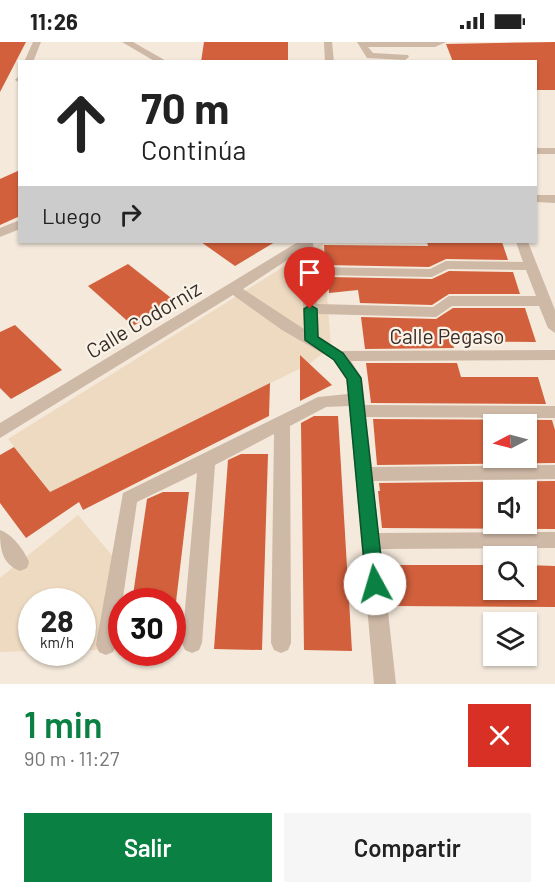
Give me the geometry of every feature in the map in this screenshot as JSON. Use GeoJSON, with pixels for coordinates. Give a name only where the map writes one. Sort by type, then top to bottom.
{"type":"FeatureCollection","features":[{"type":"Feature","properties":{"kind":"street"},"geometry":{"type":"LineString","coordinates":[[29,60],[37,42]]}},
{"type":"Feature","properties":{"kind":"street"},"geometry":{"type":"LineString","coordinates":[[126,42],[160,60]]}},
{"type":"Feature","properties":{"kind":"street"},"geometry":{"type":"LineString","coordinates":[[328,42],[330,60]]}},
{"type":"Feature","properties":{"kind":"street"},"geometry":{"type":"LineString","coordinates":[[362,43],[442,42]]}},
{"type":"Feature","properties":{"kind":"street"},"geometry":{"type":"LineString","coordinates":[[362,43],[370,56],[405,57]]}},
{"type":"Feature","properties":{"kind":"street"},"geometry":{"type":"LineString","coordinates":[[537,151],[555,151]]}},
{"type":"Feature","properties":{"kind":"street"},"geometry":{"type":"LineString","coordinates":[[537,199],[555,199]]}},
{"type":"Feature","properties":{"kind":"street"},"geometry":{"type":"LineString","coordinates":[[0,233],[18,225]]}},
{"type":"Feature","properties":{"kind":"street","name":"Calle Codorniz"},"geometry":{"type":"LineString","coordinates":[[0,431],[304,243]]}},
{"type":"Feature","properties":{"kind":"street"},"geometry":{"type":"LineString","coordinates":[[306,243],[312,340]]}},
{"type":"Feature","properties":{"kind":"street"},"geometry":{"type":"LineString","coordinates":[[522,243],[555,328]]}},
{"type":"Feature","properties":{"kind":"street"},"geometry":{"type":"LineString","coordinates":[[309,271],[432,273],[446,265],[531,266]]}},
{"type":"Feature","properties":{"kind":"street"},"geometry":{"type":"LineString","coordinates":[[233,289],[339,356],[354,378],[385,684]]}},
{"type":"Feature","properties":{"kind":"street"},"geometry":{"type":"LineString","coordinates":[[310,309],[436,312],[449,301],[545,301]]}},
{"type":"Feature","properties":{"kind":"street"},"geometry":{"type":"LineString","coordinates":[[552,355],[555,371]]}},
{"type":"Feature","properties":{"kind":"street","name":"Calle Pegaso"},"geometry":{"type":"LineString","coordinates":[[339,356],[552,355]]}},
{"type":"Feature","properties":{"kind":"street"},"geometry":{"type":"LineString","coordinates":[[106,645],[129,498],[324,401],[357,406],[555,412]]}},
{"type":"Feature","properties":{"kind":"street"},"geometry":{"type":"LineString","coordinates":[[280,643],[282,422]]}},
{"type":"Feature","properties":{"kind":"street"},"geometry":{"type":"LineString","coordinates":[[192,643],[207,461]]}},
{"type":"Feature","properties":{"kind":"street"},"geometry":{"type":"LineString","coordinates":[[364,474],[555,472]]}},
{"type":"Feature","properties":{"kind":"street"},"geometry":{"type":"LineString","coordinates":[[0,538],[21,562]]}},
{"type":"Feature","properties":{"kind":"street"},"geometry":{"type":"LineString","coordinates":[[370,541],[555,540]]}},
{"type":"Feature","properties":{"kind":"shaded area"},"geometry":{"type":"Polygon","coordinates":[[[323,243],[331,347],[309,364],[50,492],[8,439],[323,243]]]}},
{"type":"Feature","properties":{"kind":"shaded area"},"geometry":{"type":"Polygon","coordinates":[[[78,515],[115,559],[111,588],[108,588],[108,604],[101,650],[96,650],[96,588],[18,588],[18,651],[0,652],[0,578],[78,515]]]}},
{"type":"Feature","properties":{"kind":"building"},"geometry":{"type":"Polygon","coordinates":[[[0,42],[26,42],[0,92],[0,42]]]}},
{"type":"Feature","properties":{"kind":"building"},"geometry":{"type":"Polygon","coordinates":[[[204,42],[288,42],[288,60],[201,60],[204,42]]]}},
{"type":"Feature","properties":{"kind":"building"},"geometry":{"type":"Polygon","coordinates":[[[555,42],[555,90],[537,90],[537,60],[452,60],[446,44],[555,42]]]}},
{"type":"Feature","properties":{"kind":"building"},"geometry":{"type":"Polygon","coordinates":[[[18,171],[18,217],[0,225],[0,179],[18,171]]]}},
{"type":"Feature","properties":{"kind":"building"},"geometry":{"type":"Polygon","coordinates":[[[202,243],[273,243],[235,266],[202,243]]]}},
{"type":"Feature","properties":{"kind":"building"},"geometry":{"type":"Polygon","coordinates":[[[427,243],[502,243],[508,260],[446,259],[429,267],[325,265],[324,245],[428,246],[427,243]]]}},
{"type":"Feature","properties":{"kind":"building"},"geometry":{"type":"Polygon","coordinates":[[[128,264],[175,301],[133,326],[88,286],[128,264]]]}},
{"type":"Feature","properties":{"kind":"building"},"geometry":{"type":"Polygon","coordinates":[[[449,271],[513,272],[520,294],[449,294],[432,305],[360,303],[358,290],[329,293],[328,277],[432,279],[449,271]]]}},
{"type":"Feature","properties":{"kind":"building"},"geometry":{"type":"Polygon","coordinates":[[[453,308],[525,308],[536,342],[452,341],[454,348],[365,349],[361,317],[436,319],[453,308]]]}},
{"type":"Feature","properties":{"kind":"building"},"geometry":{"type":"Polygon","coordinates":[[[15,325],[62,370],[11,399],[0,388],[0,332],[15,325]]]}},
{"type":"Feature","properties":{"kind":"building"},"geometry":{"type":"Polygon","coordinates":[[[300,355],[332,385],[300,401],[300,355]]]}},
{"type":"Feature","properties":{"kind":"building"},"geometry":{"type":"Polygon","coordinates":[[[366,363],[457,363],[461,377],[538,377],[546,404],[371,403],[366,363]]]}},
{"type":"Feature","properties":{"kind":"building"},"geometry":{"type":"Polygon","coordinates":[[[270,383],[269,416],[83,510],[79,502],[26,538],[0,503],[0,455],[14,447],[50,492],[270,383]]]}},
{"type":"Feature","properties":{"kind":"building"},"geometry":{"type":"Polygon","coordinates":[[[314,416],[338,416],[352,651],[304,650],[301,423],[314,416]]]}},
{"type":"Feature","properties":{"kind":"building"},"geometry":{"type":"Polygon","coordinates":[[[373,419],[483,420],[483,464],[377,465],[373,419]]]}},
{"type":"Feature","properties":{"kind":"building"},"geometry":{"type":"Polygon","coordinates":[[[537,420],[552,420],[555,430],[555,463],[537,463],[537,420]]]}},
{"type":"Feature","properties":{"kind":"building"},"geometry":{"type":"Polygon","coordinates":[[[241,454],[268,454],[262,650],[214,649],[228,460],[241,454]]]}},
{"type":"Feature","properties":{"kind":"building"},"geometry":{"type":"Polygon","coordinates":[[[537,481],[555,481],[555,529],[537,529],[537,481]]]}},
{"type":"Feature","properties":{"kind":"building"},"geometry":{"type":"Polygon","coordinates":[[[483,482],[483,529],[382,528],[378,491],[380,491],[379,483],[483,482]]]}},
{"type":"Feature","properties":{"kind":"building"},"geometry":{"type":"Polygon","coordinates":[[[163,492],[189,492],[178,588],[134,588],[147,499],[163,492]]]}},
{"type":"Feature","properties":{"kind":"building"},"geometry":{"type":"Polygon","coordinates":[[[389,565],[483,565],[483,600],[537,600],[537,565],[555,566],[555,607],[393,606],[389,565]]]}},
{"type":"Feature","properties":{"kind":"route"},"geometry":{"type":"LineString","coordinates":[[310,309],[312,340],[339,356],[354,378],[375,584]]}}]}
